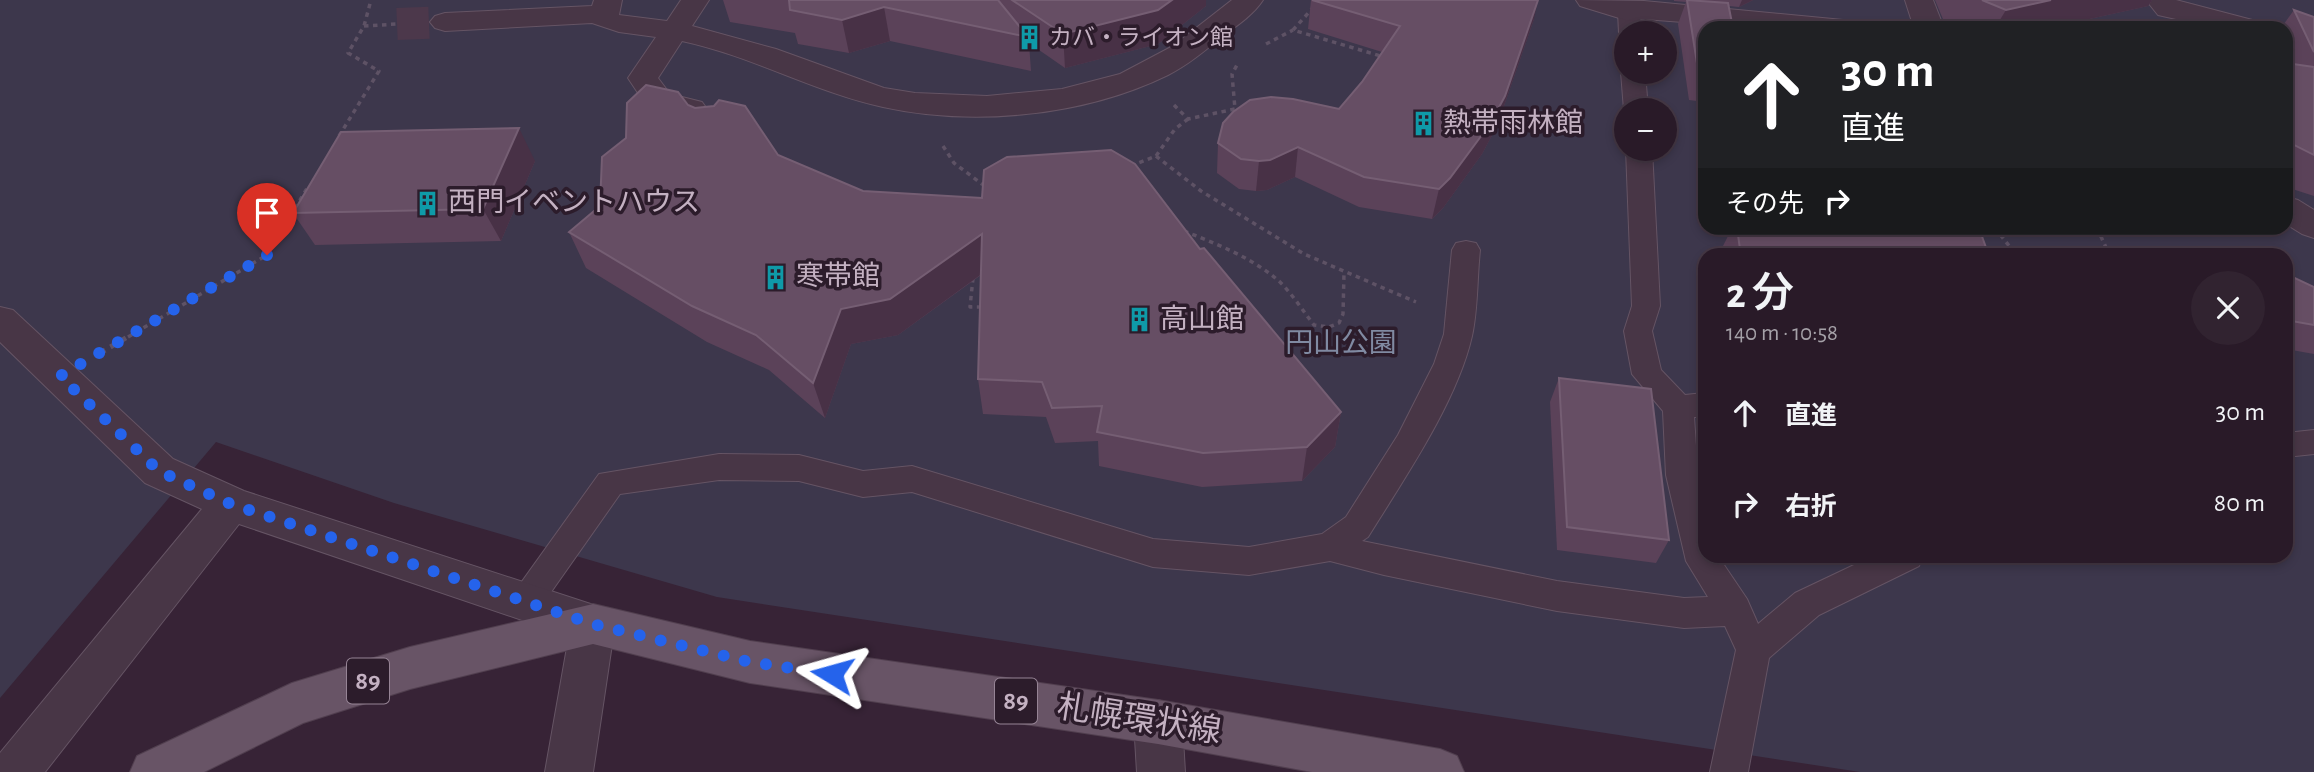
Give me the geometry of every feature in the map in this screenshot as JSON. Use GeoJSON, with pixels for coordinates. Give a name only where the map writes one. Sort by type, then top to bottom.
{"type":"FeatureCollection","features":[{"type":"Feature","properties":{"kind":"main road","name":"札幌環状線"},"geometry":{"type":"LineString","coordinates":[[154,772],[292,705],[410,668],[593,624],[750,662],[1158,722],[1440,772]]}},
{"type":"Feature","properties":{"kind":"street"},"geometry":{"type":"LineString","coordinates":[[695,0],[643,78],[659,101],[693,109],[714,133]]}},
{"type":"Feature","properties":{"kind":"street"},"geometry":{"type":"LineString","coordinates":[[445,22],[607,7],[604,19],[625,27],[652,27],[676,31],[761,54],[884,99],[979,106],[1044,102],[1092,92],[1160,67],[1206,36],[1249,0]]}},
{"type":"Feature","properties":{"kind":"street"},"geometry":{"type":"LineString","coordinates":[[1590,0],[1627,21]]}},
{"type":"Feature","properties":{"kind":"street"},"geometry":{"type":"LineString","coordinates":[[1919,0],[1926,21]]}},
{"type":"Feature","properties":{"kind":"street"},"geometry":{"type":"LineString","coordinates":[[1632,21],[1644,10],[1736,18],[1767,15],[1807,21]]}},
{"type":"Feature","properties":{"kind":"street"},"geometry":{"type":"LineString","coordinates":[[2158,12],[2196,21]]}},
{"type":"Feature","properties":{"kind":"street"},"geometry":{"type":"LineString","coordinates":[[2293,212],[2314,226]]}},
{"type":"Feature","properties":{"kind":"street"},"geometry":{"type":"LineString","coordinates":[[0,320],[159,471],[231,504],[593,624],[569,772]]}},
{"type":"Feature","properties":{"kind":"street"},"geometry":{"type":"LineString","coordinates":[[15,772],[231,504]]}},
{"type":"Feature","properties":{"kind":"street"},"geometry":{"type":"LineString","coordinates":[[1158,722],[1161,772]]}},
{"type":"Feature","properties":{"kind":"lane"},"geometry":{"type":"LineString","coordinates":[[1640,161],[1646,306],[1638,331],[1647,374],[1691,406],[1682,475],[1698,541]]}},
{"type":"Feature","properties":{"kind":"lane"},"geometry":{"type":"LineString","coordinates":[[1330,547],[1357,527],[1410,443],[1449,364],[1458,334],[1466,250]]}},
{"type":"Feature","properties":{"kind":"lane"},"geometry":{"type":"LineString","coordinates":[[2293,444],[2314,442]]}},
{"type":"Feature","properties":{"kind":"lane"},"geometry":{"type":"LineString","coordinates":[[525,601],[610,483],[719,467],[799,468],[863,484],[912,479],[1153,552],[1249,561],[1330,547],[1384,561],[1558,596],[1684,613],[1735,610]]}},
{"type":"Feature","properties":{"kind":"lane"},"geometry":{"type":"LineString","coordinates":[[1704,563],[1735,610],[1753,650],[1729,772]]}},
{"type":"Feature","properties":{"kind":"lane"},"geometry":{"type":"LineString","coordinates":[[1753,650],[1807,604],[1892,563]]}},
{"type":"Feature","properties":{"kind":"path"},"geometry":{"type":"LineString","coordinates":[[337,140],[379,71],[348,53],[364,26],[371,0]]}},
{"type":"Feature","properties":{"kind":"path"},"geometry":{"type":"LineString","coordinates":[[1264,45],[1293,30],[1320,0]]}},
{"type":"Feature","properties":{"kind":"path"},"geometry":{"type":"LineString","coordinates":[[364,26],[397,24]]}},
{"type":"Feature","properties":{"kind":"path"},"geometry":{"type":"LineString","coordinates":[[1293,30],[1388,58]]}},
{"type":"Feature","properties":{"kind":"path"},"geometry":{"type":"LineString","coordinates":[[1235,109],[1232,74],[1243,56]]}},
{"type":"Feature","properties":{"kind":"path"},"geometry":{"type":"LineString","coordinates":[[1160,67],[1174,105],[1188,119]]}},
{"type":"Feature","properties":{"kind":"path"},"geometry":{"type":"LineString","coordinates":[[941,104],[938,131],[946,155],[982,184],[994,182]]}},
{"type":"Feature","properties":{"kind":"path"},"geometry":{"type":"LineString","coordinates":[[1123,169],[1156,156],[1175,129],[1188,119],[1245,109]]}},
{"type":"Feature","properties":{"kind":"path"},"geometry":{"type":"LineString","coordinates":[[1156,156],[1201,191],[1304,254],[1424,305],[1458,334]]}},
{"type":"Feature","properties":{"kind":"path"},"geometry":{"type":"LineString","coordinates":[[60,376],[267,255],[316,174]]}},
{"type":"Feature","properties":{"kind":"path"},"geometry":{"type":"LineString","coordinates":[[1179,229],[1241,255],[1270,275],[1291,293],[1314,325],[1329,327],[1339,323],[1343,314],[1344,273]]}},
{"type":"Feature","properties":{"kind":"path"},"geometry":{"type":"LineString","coordinates":[[974,267],[970,307],[986,307]]}},
{"type":"Feature","properties":{"kind":"green space","name":"円山公園"},"geometry":{"type":"Polygon","coordinates":[[[0,0],[2314,0],[2314,772],[1860,772],[717,597],[394,503],[216,442],[0,698],[0,0]]]}},
{"type":"Feature","properties":{"kind":"building"},"geometry":{"type":"Polygon","coordinates":[[[789,0],[998,0],[1028,37],[884,7],[842,20],[790,10],[789,0]]]}},
{"type":"Feature","properties":{"kind":"building"},"geometry":{"type":"Polygon","coordinates":[[[1012,0],[1172,0],[1158,10],[1063,34],[1012,0]]]}},
{"type":"Feature","properties":{"kind":"building","name":"熱帯雨林館"},"geometry":{"type":"Polygon","coordinates":[[[1312,0],[1538,0],[1505,96],[1490,124],[1439,189],[1364,177],[1298,147],[1270,160],[1259,161],[1241,159],[1218,143],[1223,123],[1250,100],[1271,97],[1293,99],[1339,109],[1362,82],[1400,26],[1312,0]]]}},
{"type":"Feature","properties":{"kind":"building"},"geometry":{"type":"Polygon","coordinates":[[[1687,0],[1728,3],[1732,21],[1698,21],[1698,70],[1687,0]]]}},
{"type":"Feature","properties":{"kind":"building"},"geometry":{"type":"Polygon","coordinates":[[[1982,0],[2051,0],[2006,10],[1982,0]]]}},
{"type":"Feature","properties":{"kind":"building"},"geometry":{"type":"Polygon","coordinates":[[[2294,10],[2314,17],[2314,52],[2294,10]]]}},
{"type":"Feature","properties":{"kind":"building"},"geometry":{"type":"Polygon","coordinates":[[[2293,64],[2314,67],[2314,155],[2293,144],[2293,64]]]}},
{"type":"Feature","properties":{"kind":"building"},"geometry":{"type":"Polygon","coordinates":[[[646,85],[678,92],[688,105],[695,108],[714,106],[719,100],[745,106],[778,155],[863,191],[982,198],[984,170],[1007,157],[1111,150],[1135,164],[1200,249],[1204,248],[1341,412],[1307,447],[1203,453],[1097,432],[1102,406],[1052,408],[1042,382],[978,379],[982,234],[890,299],[841,309],[813,383],[756,335],[692,306],[569,232],[600,206],[602,157],[626,138],[627,103],[646,85]]]}},
{"type":"Feature","properties":{"kind":"building"},"geometry":{"type":"Polygon","coordinates":[[[519,128],[483,209],[293,213],[341,132],[519,128]]]}},
{"type":"Feature","properties":{"kind":"building"},"geometry":{"type":"Polygon","coordinates":[[[1738,235],[1982,235],[1986,248],[1740,248],[1738,235]]]}},
{"type":"Feature","properties":{"kind":"building"},"geometry":{"type":"Polygon","coordinates":[[[2293,277],[2314,287],[2314,325],[2293,321],[2293,277]]]}},
{"type":"Feature","properties":{"kind":"building"},"geometry":{"type":"Polygon","coordinates":[[[1559,378],[1651,389],[1669,540],[1567,527],[1559,378]]]}},
{"type":"Feature","properties":{"kind":"tunnel"},"geometry":{"type":"LineString","coordinates":[[397,24],[445,22]]}},
{"type":"Feature","properties":{"kind":"place","name":"カバ・ライオン館"},"geometry":{"type":"Point","coordinates":[1029,38]}},
{"type":"Feature","properties":{"kind":"place","name":"熱帯雨林館"},"geometry":{"type":"Point","coordinates":[1423,124]}},
{"type":"Feature","properties":{"kind":"place","name":"西門イベントハウス"},"geometry":{"type":"Point","coordinates":[428,203]}},
{"type":"Feature","properties":{"kind":"place","name":"寒帯館"},"geometry":{"type":"Point","coordinates":[776,277]}},
{"type":"Feature","properties":{"kind":"place","name":"高山館"},"geometry":{"type":"Point","coordinates":[1140,320]}},
{"type":"Feature","properties":{"kind":"route"},"geometry":{"type":"LineString","coordinates":[[267,255],[60,376],[159,471],[231,504],[593,624],[750,662],[832,674]]}}]}
